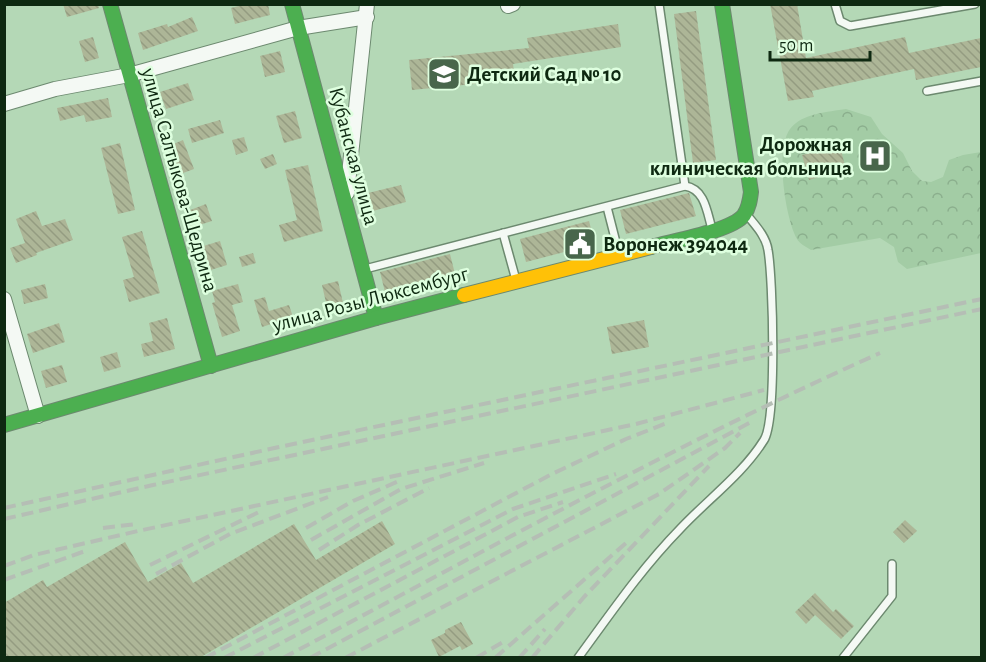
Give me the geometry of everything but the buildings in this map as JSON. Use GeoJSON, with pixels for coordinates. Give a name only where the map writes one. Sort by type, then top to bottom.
{"type":"FeatureCollection","features":[{"type":"Feature","properties":{"kind":"street","name":"улица Салтыкова-Щедрина"},"geometry":{"type":"LineString","coordinates":[[110,4],[212,366]]}},
{"type":"Feature","properties":{"kind":"street","name":"Кубанская улица"},"geometry":{"type":"LineString","coordinates":[[292,4],[376,318]]}},
{"type":"Feature","properties":{"kind":"street"},"geometry":{"type":"LineString","coordinates":[[722,4],[749,179],[750,199],[746,214]]}},
{"type":"Feature","properties":{"kind":"street"},"geometry":{"type":"LineString","coordinates":[[4,104],[55,89],[129,75],[367,11],[345,204]]}},
{"type":"Feature","properties":{"kind":"street","name":"улица Розы Люксембург"},"geometry":{"type":"LineString","coordinates":[[4,425],[376,318],[712,231],[737,222],[746,214]]}},
{"type":"Feature","properties":{"kind":"street"},"geometry":{"type":"LineString","coordinates":[[4,299],[38,416]]}},
{"type":"Feature","properties":{"kind":"lane"},"geometry":{"type":"LineString","coordinates":[[659,4],[685,186]]}},
{"type":"Feature","properties":{"kind":"lane"},"geometry":{"type":"LineString","coordinates":[[836,4],[840,21],[850,26],[975,4]]}},
{"type":"Feature","properties":{"kind":"lane"},"geometry":{"type":"LineString","coordinates":[[927,91],[981,81]]}},
{"type":"Feature","properties":{"kind":"lane"},"geometry":{"type":"LineString","coordinates":[[363,270],[685,186],[701,194],[712,231]]}},
{"type":"Feature","properties":{"kind":"lane"},"geometry":{"type":"LineString","coordinates":[[607,207],[619,255]]}},
{"type":"Feature","properties":{"kind":"lane"},"geometry":{"type":"LineString","coordinates":[[579,657],[631,584],[680,528],[738,473],[766,438],[771,410],[772,307],[768,249],[765,240],[746,214]]}},
{"type":"Feature","properties":{"kind":"lane"},"geometry":{"type":"LineString","coordinates":[[503,233],[517,281]]}},
{"type":"Feature","properties":{"kind":"lane"},"geometry":{"type":"LineString","coordinates":[[843,657],[892,597],[892,564]]}},
{"type":"Feature","properties":{"kind":"green space"},"geometry":{"type":"Polygon","coordinates":[[[846,109],[871,117],[882,134],[903,153],[912,171],[922,181],[931,182],[943,177],[949,160],[981,152],[981,253],[907,269],[898,262],[894,247],[880,238],[811,250],[799,242],[789,216],[783,184],[783,152],[786,139],[790,129],[808,116],[846,109]]]}},
{"type":"Feature","properties":{"kind":"railway"},"geometry":{"type":"LineString","coordinates":[[4,508],[279,447],[982,299]]}},
{"type":"Feature","properties":{"kind":"railway"},"geometry":{"type":"LineString","coordinates":[[4,519],[153,485],[982,309]]}},
{"type":"Feature","properties":{"kind":"railway"},"geometry":{"type":"LineString","coordinates":[[283,658],[505,539],[728,424],[880,353]]}},
{"type":"Feature","properties":{"kind":"railway"},"geometry":{"type":"LineString","coordinates":[[4,566],[34,555],[138,531],[636,424],[764,390]]}},
{"type":"Feature","properties":{"kind":"railway"},"geometry":{"type":"LineString","coordinates":[[310,658],[753,421]]}},
{"type":"Feature","properties":{"kind":"railway"},"geometry":{"type":"LineString","coordinates":[[205,658],[552,474],[626,439],[667,423]]}},
{"type":"Feature","properties":{"kind":"railway"},"geometry":{"type":"LineString","coordinates":[[345,658],[659,494],[725,448],[740,433]]}},
{"type":"Feature","properties":{"kind":"railway"},"geometry":{"type":"LineString","coordinates":[[311,540],[401,489],[484,463]]}},
{"type":"Feature","properties":{"kind":"railway"},"geometry":{"type":"LineString","coordinates":[[532,658],[584,597],[709,466]]}},
{"type":"Feature","properties":{"kind":"railway"},"geometry":{"type":"LineString","coordinates":[[224,658],[513,509],[616,474]]}},
{"type":"Feature","properties":{"kind":"railway"},"geometry":{"type":"LineString","coordinates":[[306,528],[353,501],[399,481]]}},
{"type":"Feature","properties":{"kind":"railway"},"geometry":{"type":"LineString","coordinates":[[319,550],[358,525],[429,488]]}},
{"type":"Feature","properties":{"kind":"railway"},"geometry":{"type":"LineString","coordinates":[[156,574],[230,534],[328,497]]}},
{"type":"Feature","properties":{"kind":"railway"},"geometry":{"type":"LineString","coordinates":[[253,658],[518,517],[563,502]]}},
{"type":"Feature","properties":{"kind":"railway"},"geometry":{"type":"LineString","coordinates":[[150,565],[263,510]]}},
{"type":"Feature","properties":{"kind":"railway"},"geometry":{"type":"LineString","coordinates":[[103,528],[136,524]]}},
{"type":"Feature","properties":{"kind":"railway"},"geometry":{"type":"LineString","coordinates":[[495,658],[626,543]]}},
{"type":"Feature","properties":{"kind":"railway"},"geometry":{"type":"LineString","coordinates":[[4,580],[88,550]]}},
{"type":"Feature","properties":{"kind":"railway"},"geometry":{"type":"LineString","coordinates":[[519,658],[545,629]]}},
{"type":"Feature","properties":{"kind":"railway"},"geometry":{"type":"LineString","coordinates":[[476,658],[503,642]]}},
{"type":"Feature","properties":{"kind":"traffic: fast"},"geometry":{"type":"LineString","coordinates":[[110,4],[211,366]]}},
{"type":"Feature","properties":{"kind":"traffic: fast"},"geometry":{"type":"LineString","coordinates":[[292,4],[376,318]]}},
{"type":"Feature","properties":{"kind":"traffic: fast"},"geometry":{"type":"LineString","coordinates":[[651,247],[727,226],[744,215],[749,204],[751,192],[722,4]]}},
{"type":"Feature","properties":{"kind":"traffic: fast"},"geometry":{"type":"LineString","coordinates":[[4,425],[464,295]]}},
{"type":"Feature","properties":{"kind":"traffic: slow"},"geometry":{"type":"LineString","coordinates":[[464,295],[651,247]]}},
{"type":"Feature","properties":{"kind":"place","name":"Детский Сад № 10"},"geometry":{"type":"Point","coordinates":[444,74]}},
{"type":"Feature","properties":{"kind":"place","name":"Дорожная клиническая больница"},"geometry":{"type":"Point","coordinates":[875,156]}},
{"type":"Feature","properties":{"kind":"place","name":"Воронеж 394044"},"geometry":{"type":"Point","coordinates":[580,244]}}]}
